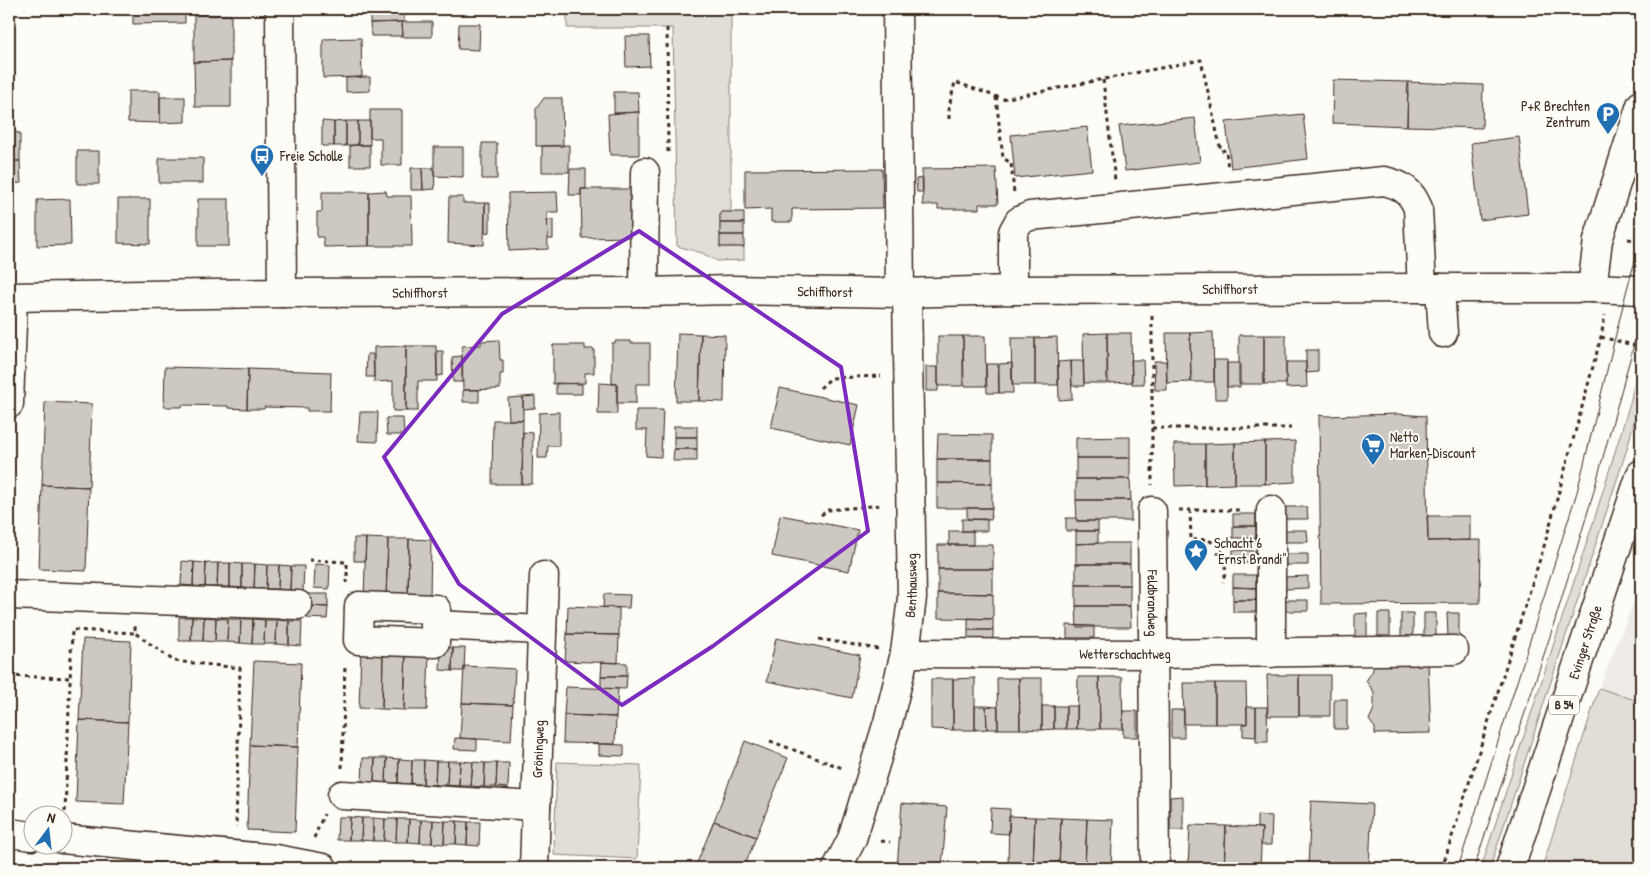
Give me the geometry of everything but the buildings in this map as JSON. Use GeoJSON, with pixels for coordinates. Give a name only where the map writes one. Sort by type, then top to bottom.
{"type":"FeatureCollection","features":[{"type":"Feature","properties":{"kind":"street"},"geometry":{"type":"LineString","coordinates":[[280,9],[282,293]]}},
{"type":"Feature","properties":{"kind":"street","name":"Benthausweg"},"geometry":{"type":"LineString","coordinates":[[837,868],[852,839],[888,722],[905,653],[912,598],[909,375],[903,292],[897,9]]}},
{"type":"Feature","properties":{"kind":"street"},"geometry":{"type":"LineString","coordinates":[[1600,289],[1598,240],[1641,105]]}},
{"type":"Feature","properties":{"kind":"street"},"geometry":{"type":"LineString","coordinates":[[644,292],[645,172]]}},
{"type":"Feature","properties":{"kind":"street"},"geometry":{"type":"LineString","coordinates":[[1013,290],[1013,232],[1019,221],[1030,216],[1384,181],[1397,184],[1410,194],[1418,208],[1431,288],[1443,333]]}},
{"type":"Feature","properties":{"kind":"street","name":"Schiffhorst"},"geometry":{"type":"LineString","coordinates":[[11,297],[732,290],[903,292],[1431,288],[1641,290]]}},
{"type":"Feature","properties":{"kind":"street"},"geometry":{"type":"LineString","coordinates":[[9,404],[11,297]]}},
{"type":"Feature","properties":{"kind":"street","name":"Evinger Straße"},"geometry":{"type":"LineString","coordinates":[[1510,868],[1641,474]]}},
{"type":"Feature","properties":{"kind":"street"},"geometry":{"type":"LineString","coordinates":[[1271,510],[1271,653]]}},
{"type":"Feature","properties":{"kind":"street","name":"Feldbrandweg"},"geometry":{"type":"LineString","coordinates":[[1152,511],[1155,868]]}},
{"type":"Feature","properties":{"kind":"street","name":"Gröningweg"},"geometry":{"type":"LineString","coordinates":[[534,868],[544,576]]}},
{"type":"Feature","properties":{"kind":"street"},"geometry":{"type":"LineString","coordinates":[[9,595],[298,605]]}},
{"type":"Feature","properties":{"kind":"street"},"geometry":{"type":"LineString","coordinates":[[435,625],[542,630]]}},
{"type":"Feature","properties":{"kind":"street","name":"Wetterschachtweg"},"geometry":{"type":"LineString","coordinates":[[905,653],[1152,654],[1454,650]]}},
{"type":"Feature","properties":{"kind":"street"},"geometry":{"type":"LineString","coordinates":[[342,795],[536,806]]}},
{"type":"Feature","properties":{"kind":"street"},"geometry":{"type":"LineString","coordinates":[[9,833],[22,835]]}},
{"type":"Feature","properties":{"kind":"street"},"geometry":{"type":"LineString","coordinates":[[72,840],[236,855],[313,866]]}},
{"type":"Feature","properties":{"kind":"path"},"geometry":{"type":"LineString","coordinates":[[949,119],[948,107],[955,82],[1003,99],[1201,60],[1221,151],[1226,150],[1231,196]]}},
{"type":"Feature","properties":{"kind":"path"},"geometry":{"type":"LineString","coordinates":[[1103,80],[1118,208]]}},
{"type":"Feature","properties":{"kind":"path"},"geometry":{"type":"LineString","coordinates":[[996,97],[1003,158],[1011,163],[1019,221]]}},
{"type":"Feature","properties":{"kind":"path"},"geometry":{"type":"LineString","coordinates":[[1620,238],[1641,241]]}},
{"type":"Feature","properties":{"kind":"path"},"geometry":{"type":"LineString","coordinates":[[1442,868],[1545,544],[1601,337],[1600,289]]}},
{"type":"Feature","properties":{"kind":"path"},"geometry":{"type":"LineString","coordinates":[[1152,290],[1152,511],[1271,510]]}},
{"type":"Feature","properties":{"kind":"path"},"geometry":{"type":"LineString","coordinates":[[1601,337],[1641,347]]}},
{"type":"Feature","properties":{"kind":"path"},"geometry":{"type":"LineString","coordinates":[[820,388],[831,378],[909,375]]}},
{"type":"Feature","properties":{"kind":"path"},"geometry":{"type":"LineString","coordinates":[[1152,428],[1291,428]]}},
{"type":"Feature","properties":{"kind":"path"},"geometry":{"type":"LineString","coordinates":[[822,515],[828,510],[911,503]]}},
{"type":"Feature","properties":{"kind":"path"},"geometry":{"type":"LineString","coordinates":[[1190,510],[1191,540],[1212,542],[1225,557],[1227,564],[1223,582]]}},
{"type":"Feature","properties":{"kind":"path"},"geometry":{"type":"LineString","coordinates":[[135,600],[135,633]]}},
{"type":"Feature","properties":{"kind":"path"},"geometry":{"type":"LineString","coordinates":[[65,804],[72,630],[135,633],[174,661],[240,668],[236,855]]}},
{"type":"Feature","properties":{"kind":"path"},"geometry":{"type":"LineString","coordinates":[[819,639],[905,653]]}},
{"type":"Feature","properties":{"kind":"path"},"geometry":{"type":"LineString","coordinates":[[9,676],[70,678]]}},
{"type":"Feature","properties":{"kind":"path"},"geometry":{"type":"LineString","coordinates":[[770,742],[872,778]]}},
{"type":"Feature","properties":{"kind":"path"},"geometry":{"type":"LineString","coordinates":[[313,866],[326,809],[342,795]]}},
{"type":"Feature","properties":{"kind":"highlighted area"},"geometry":{"type":"Polygon","coordinates":[[[639,231],[841,367],[868,531],[713,646],[622,705],[459,584],[384,457],[502,314],[639,231]]]}},
{"type":"Feature","properties":{"kind":"shaded area"},"geometry":{"type":"Polygon","coordinates":[[[567,9],[731,9],[731,212],[720,212],[720,247],[744,247],[744,260],[717,261],[702,253],[677,246],[673,28],[567,28],[567,9]]]}},
{"type":"Feature","properties":{"kind":"shaded area"},"geometry":{"type":"Polygon","coordinates":[[[1641,354],[1641,395],[1627,449],[1490,868],[1481,868],[1594,520],[1630,403],[1641,354]]]}},
{"type":"Feature","properties":{"kind":"shaded area"},"geometry":{"type":"Polygon","coordinates":[[[1641,585],[1641,702],[1599,688],[1641,585]]]}},
{"type":"Feature","properties":{"kind":"shaded area"},"geometry":{"type":"Polygon","coordinates":[[[1599,688],[1641,702],[1641,868],[1542,868],[1599,688]]]}},
{"type":"Feature","properties":{"kind":"shaded area"},"geometry":{"type":"Polygon","coordinates":[[[557,762],[641,765],[637,859],[554,855],[557,762]]]}},
{"type":"Feature","properties":{"kind":"tram line"},"geometry":{"type":"LineString","coordinates":[[1458,868],[1577,492],[1627,289],[1641,240]]}},
{"type":"Feature","properties":{"kind":"tram line"},"geometry":{"type":"LineString","coordinates":[[1474,868],[1553,627],[1591,501],[1641,319]]}},
{"type":"Feature","properties":{"kind":"place","name":"P+R Brechten Zentrum"},"geometry":{"type":"Point","coordinates":[1608,135]}},
{"type":"Feature","properties":{"kind":"place","name":"Freie Scholle"},"geometry":{"type":"Point","coordinates":[262,177]}},
{"type":"Feature","properties":{"kind":"place","name":"Netto Marken-Discount"},"geometry":{"type":"Point","coordinates":[1373,466]}},
{"type":"Feature","properties":{"kind":"place","name":"Schacht 6 \"Ernst Brandi\""},"geometry":{"type":"Point","coordinates":[1196,572]}}]}
